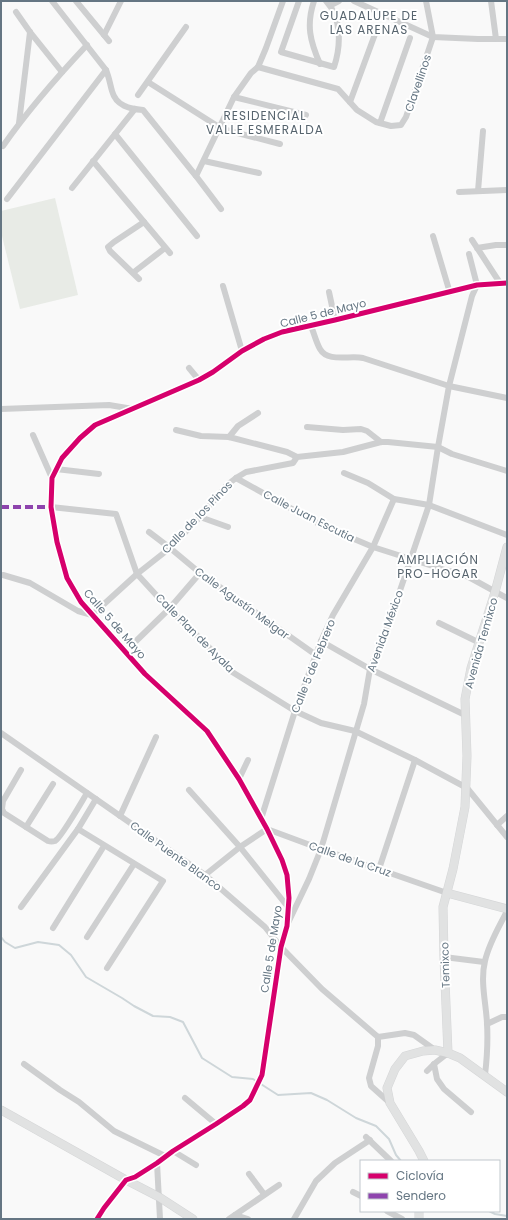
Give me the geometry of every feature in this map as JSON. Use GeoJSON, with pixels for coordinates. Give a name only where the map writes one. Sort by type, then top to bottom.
{"type":"FeatureCollection","features":[{"type":"Feature","properties":{"kind":"main road","name":"Avenida Temixco"},"geometry":{"type":"LineString","coordinates":[[465,715],[464,699],[467,685],[507,547]]}},
{"type":"Feature","properties":{"kind":"main road","name":"Temixco"},"geometry":{"type":"LineString","coordinates":[[448,1053],[443,907],[465,806],[467,756],[465,715]]}},
{"type":"Feature","properties":{"kind":"main road","name":"Calle de la Cruz"},"geometry":{"type":"LineString","coordinates":[[447,893],[507,910]]}},
{"type":"Feature","properties":{"kind":"main road"},"geometry":{"type":"LineString","coordinates":[[424,1160],[390,1102],[387,1088],[395,1069],[405,1056],[423,1051],[435,1050],[448,1053],[460,1058],[507,1092]]}},
{"type":"Feature","properties":{"kind":"main road"},"geometry":{"type":"LineString","coordinates":[[1,1110],[159,1197],[193,1219]]}},
{"type":"Feature","properties":{"kind":"street"},"geometry":{"type":"LineString","coordinates":[[52,1],[106,70],[109,77],[112,94],[122,106],[143,110],[221,209]]}},
{"type":"Feature","properties":{"kind":"street"},"geometry":{"type":"LineString","coordinates":[[76,1],[108,41]]}},
{"type":"Feature","properties":{"kind":"street"},"geometry":{"type":"LineString","coordinates":[[104,35],[121,1]]}},
{"type":"Feature","properties":{"kind":"street"},"geometry":{"type":"LineString","coordinates":[[196,176],[234,97],[251,73],[258,67],[283,1]]}},
{"type":"Feature","properties":{"kind":"street"},"geometry":{"type":"LineString","coordinates":[[299,1],[281,52],[334,67],[339,43],[339,30],[338,24],[328,3],[339,1]]}},
{"type":"Feature","properties":{"kind":"street"},"geometry":{"type":"LineString","coordinates":[[314,1],[309,24],[312,46],[320,64]]}},
{"type":"Feature","properties":{"kind":"street"},"geometry":{"type":"LineString","coordinates":[[354,1],[433,36],[478,40],[507,39]]}},
{"type":"Feature","properties":{"kind":"street","name":"Clavellinos"},"geometry":{"type":"LineString","coordinates":[[258,67],[338,89],[357,110],[376,122],[391,126],[401,125],[406,117],[433,36],[426,1]]}},
{"type":"Feature","properties":{"kind":"street"},"geometry":{"type":"LineString","coordinates":[[491,1],[496,39]]}},
{"type":"Feature","properties":{"kind":"street"},"geometry":{"type":"LineString","coordinates":[[16,12],[62,72]]}},
{"type":"Feature","properties":{"kind":"street"},"geometry":{"type":"LineString","coordinates":[[350,102],[378,26]]}},
{"type":"Feature","properties":{"kind":"street"},"geometry":{"type":"LineString","coordinates":[[138,95],[186,27]]}},
{"type":"Feature","properties":{"kind":"street"},"geometry":{"type":"LineString","coordinates":[[19,124],[30,32]]}},
{"type":"Feature","properties":{"kind":"street"},"geometry":{"type":"LineString","coordinates":[[380,123],[410,38]]}},
{"type":"Feature","properties":{"kind":"street"},"geometry":{"type":"LineString","coordinates":[[3,146],[19,124],[62,72],[87,45]]}},
{"type":"Feature","properties":{"kind":"street"},"geometry":{"type":"LineString","coordinates":[[7,199],[106,70]]}},
{"type":"Feature","properties":{"kind":"street"},"geometry":{"type":"LineString","coordinates":[[148,82],[226,130],[280,144]]}},
{"type":"Feature","properties":{"kind":"street"},"geometry":{"type":"LineString","coordinates":[[234,97],[306,115]]}},
{"type":"Feature","properties":{"kind":"street"},"geometry":{"type":"LineString","coordinates":[[72,188],[135,109]]}},
{"type":"Feature","properties":{"kind":"street"},"geometry":{"type":"LineString","coordinates":[[478,191],[483,131]]}},
{"type":"Feature","properties":{"kind":"street"},"geometry":{"type":"LineString","coordinates":[[115,134],[197,236]]}},
{"type":"Feature","properties":{"kind":"street"},"geometry":{"type":"LineString","coordinates":[[93,161],[167,251],[134,272]]}},
{"type":"Feature","properties":{"kind":"street"},"geometry":{"type":"LineString","coordinates":[[204,161],[259,173]]}},
{"type":"Feature","properties":{"kind":"street"},"geometry":{"type":"LineString","coordinates":[[459,192],[507,190]]}},
{"type":"Feature","properties":{"kind":"street"},"geometry":{"type":"LineString","coordinates":[[139,279],[134,272],[110,251],[108,247],[144,222]]}},
{"type":"Feature","properties":{"kind":"street"},"geometry":{"type":"LineString","coordinates":[[433,236],[450,292]]}},
{"type":"Feature","properties":{"kind":"street"},"geometry":{"type":"LineString","coordinates":[[472,240],[504,283]]}},
{"type":"Feature","properties":{"kind":"street"},"geometry":{"type":"LineString","coordinates":[[477,248],[507,245]]}},
{"type":"Feature","properties":{"kind":"street"},"geometry":{"type":"LineString","coordinates":[[469,254],[476,285]]}},
{"type":"Feature","properties":{"kind":"street","name":"Calle 5 de Mayo"},"geometry":{"type":"LineString","coordinates":[[216,1124],[250,1100],[262,1076],[281,947],[287,926],[289,898],[287,875],[282,860],[267,829],[239,779],[207,731],[145,674],[80,602],[67,578],[57,542],[51,507],[52,478],[62,458],[80,438],[95,425],[199,380],[242,351],[264,339],[282,332],[476,285],[504,283]]}},
{"type":"Feature","properties":{"kind":"street","name":"Avenida México"},"geometry":{"type":"LineString","coordinates":[[287,926],[321,849],[364,704],[370,669],[390,620],[430,505],[438,447],[449,386],[476,285]]}},
{"type":"Feature","properties":{"kind":"street"},"geometry":{"type":"LineString","coordinates":[[223,286],[242,351]]}},
{"type":"Feature","properties":{"kind":"street"},"geometry":{"type":"LineString","coordinates":[[329,292],[335,320]]}},
{"type":"Feature","properties":{"kind":"street"},"geometry":{"type":"LineString","coordinates":[[311,326],[319,349],[324,355],[331,358],[355,356],[449,386],[507,398]]}},
{"type":"Feature","properties":{"kind":"street"},"geometry":{"type":"LineString","coordinates":[[188,368],[199,380]]}},
{"type":"Feature","properties":{"kind":"street"},"geometry":{"type":"LineString","coordinates":[[1,409],[109,405],[133,409]]}},
{"type":"Feature","properties":{"kind":"street"},"geometry":{"type":"LineString","coordinates":[[228,437],[238,426],[258,413]]}},
{"type":"Feature","properties":{"kind":"street"},"geometry":{"type":"LineString","coordinates":[[307,427],[343,430],[361,429],[367,431],[382,442]]}},
{"type":"Feature","properties":{"kind":"street"},"geometry":{"type":"LineString","coordinates":[[176,430],[201,436],[228,437],[287,452],[297,457]]}},
{"type":"Feature","properties":{"kind":"street"},"geometry":{"type":"LineString","coordinates":[[33,435],[52,478]]}},
{"type":"Feature","properties":{"kind":"street","name":"Calle de los Pinos"},"geometry":{"type":"LineString","coordinates":[[92,615],[137,574],[170,548],[200,517],[227,485],[246,472],[293,463],[297,457],[343,452],[382,442],[438,447],[452,454],[507,471]]}},
{"type":"Feature","properties":{"kind":"street"},"geometry":{"type":"LineString","coordinates":[[56,469],[99,474]]}},
{"type":"Feature","properties":{"kind":"street"},"geometry":{"type":"LineString","coordinates":[[344,473],[368,483],[394,499],[430,505],[507,535]]}},
{"type":"Feature","properties":{"kind":"street","name":"Calle Juan Escutia"},"geometry":{"type":"LineString","coordinates":[[236,478],[321,525],[373,547],[444,570],[465,575],[507,598]]}},
{"type":"Feature","properties":{"kind":"street","name":"Calle 5 de Febrero"},"geometry":{"type":"LineString","coordinates":[[261,819],[295,711],[321,641],[333,615],[373,547],[394,499]]}},
{"type":"Feature","properties":{"kind":"street","name":"Calle Plan de Ayala"},"geometry":{"type":"LineString","coordinates":[[51,507],[116,514],[137,574],[169,609],[206,644],[229,670],[295,711],[321,723],[355,731],[415,760],[466,788],[507,837]]}},
{"type":"Feature","properties":{"kind":"street"},"geometry":{"type":"LineString","coordinates":[[200,517],[228,527]]}},
{"type":"Feature","properties":{"kind":"street","name":"Calle Agustín Melgar"},"geometry":{"type":"LineString","coordinates":[[149,532],[200,573],[316,655]]}},
{"type":"Feature","properties":{"kind":"street","name":"Calle 5 de Mayo"},"geometry":{"type":"LineString","coordinates":[[1,568],[2,576],[30,583],[78,611],[92,615]]}},
{"type":"Feature","properties":{"kind":"street"},"geometry":{"type":"LineString","coordinates":[[133,644],[169,609],[200,573]]}},
{"type":"Feature","properties":{"kind":"street"},"geometry":{"type":"LineString","coordinates":[[439,623],[480,643]]}},
{"type":"Feature","properties":{"kind":"street"},"geometry":{"type":"LineString","coordinates":[[321,641],[370,669],[465,715]]}},
{"type":"Feature","properties":{"kind":"street","name":"Calle Puente Blanco"},"geometry":{"type":"LineString","coordinates":[[1,733],[205,875],[265,927],[281,947],[322,989],[378,1037]]}},
{"type":"Feature","properties":{"kind":"street"},"geometry":{"type":"LineString","coordinates":[[120,816],[156,738]]}},
{"type":"Feature","properties":{"kind":"street"},"geometry":{"type":"LineString","coordinates":[[239,779],[248,760]]}},
{"type":"Feature","properties":{"kind":"street"},"geometry":{"type":"LineString","coordinates":[[379,869],[415,760]]}},
{"type":"Feature","properties":{"kind":"street"},"geometry":{"type":"LineString","coordinates":[[21,770],[3,801],[2,810],[4,813],[48,841],[55,841],[69,823],[87,793]]}},
{"type":"Feature","properties":{"kind":"street"},"geometry":{"type":"LineString","coordinates":[[26,826],[54,784]]}},
{"type":"Feature","properties":{"kind":"street"},"geometry":{"type":"LineString","coordinates":[[189,790],[240,847],[288,906]]}},
{"type":"Feature","properties":{"kind":"street"},"geometry":{"type":"LineString","coordinates":[[21,907],[78,829],[96,799]]}},
{"type":"Feature","properties":{"kind":"street"},"geometry":{"type":"LineString","coordinates":[[497,825],[507,816]]}},
{"type":"Feature","properties":{"kind":"street"},"geometry":{"type":"LineString","coordinates":[[78,829],[163,882],[107,968]]}},
{"type":"Feature","properties":{"kind":"street"},"geometry":{"type":"LineString","coordinates":[[205,875],[240,847],[267,829]]}},
{"type":"Feature","properties":{"kind":"street","name":"Calle de la Cruz"},"geometry":{"type":"LineString","coordinates":[[267,829],[447,893]]}},
{"type":"Feature","properties":{"kind":"street"},"geometry":{"type":"LineString","coordinates":[[53,928],[104,846]]}},
{"type":"Feature","properties":{"kind":"street"},"geometry":{"type":"LineString","coordinates":[[87,937],[134,864]]}},
{"type":"Feature","properties":{"kind":"street"},"geometry":{"type":"LineString","coordinates":[[485,1075],[487,1024],[484,962],[490,945],[507,910]]}},
{"type":"Feature","properties":{"kind":"street"},"geometry":{"type":"LineString","coordinates":[[444,957],[484,962]]}},
{"type":"Feature","properties":{"kind":"street"},"geometry":{"type":"LineString","coordinates":[[487,1024],[502,1017],[507,1017]]}},
{"type":"Feature","properties":{"kind":"street"},"geometry":{"type":"LineString","coordinates":[[390,1102],[371,1086],[369,1078],[378,1046],[378,1037],[404,1033],[414,1035],[435,1050]]}},
{"type":"Feature","properties":{"kind":"street"},"geometry":{"type":"LineString","coordinates":[[427,1071],[448,1053]]}},
{"type":"Feature","properties":{"kind":"street"},"geometry":{"type":"LineString","coordinates":[[24,1064],[79,1102],[114,1131],[165,1156]]}},
{"type":"Feature","properties":{"kind":"street"},"geometry":{"type":"LineString","coordinates":[[434,1064],[437,1079],[444,1089],[471,1112]]}},
{"type":"Feature","properties":{"kind":"street"},"geometry":{"type":"LineString","coordinates":[[97,1219],[126,1180],[136,1177],[165,1156],[216,1124],[185,1098]]}},
{"type":"Feature","properties":{"kind":"street"},"geometry":{"type":"LineString","coordinates":[[294,1219],[316,1181],[335,1163],[368,1139],[390,1160]]}},
{"type":"Feature","properties":{"kind":"street"},"geometry":{"type":"LineString","coordinates":[[173,1151],[196,1165]]}},
{"type":"Feature","properties":{"kind":"street"},"geometry":{"type":"LineString","coordinates":[[157,1163],[160,1219]]}},
{"type":"Feature","properties":{"kind":"street"},"geometry":{"type":"LineString","coordinates":[[249,1174],[264,1194]]}},
{"type":"Feature","properties":{"kind":"street"},"geometry":{"type":"LineString","coordinates":[[229,1219],[279,1185]]}},
{"type":"Feature","properties":{"kind":"street"},"geometry":{"type":"LineString","coordinates":[[353,1192],[360,1196]]}},
{"type":"Feature","properties":{"kind":"street"},"geometry":{"type":"LineString","coordinates":[[389,1212],[402,1219]]}},
{"type":"Feature","properties":{"kind":"street"},"geometry":{"type":"LineString","coordinates":[[235,1215],[248,1219]]}},
{"type":"Feature","properties":{"kind":"shaded area"},"geometry":{"type":"Polygon","coordinates":[[[55,198],[78,295],[20,309],[1,232],[1,211],[55,198]]]}},
{"type":"Feature","properties":{"kind":"waterway"},"geometry":{"type":"LineString","coordinates":[[1,937],[5,942],[15,948],[38,942],[59,945],[71,955],[86,977],[153,1016],[170,1017],[183,1022],[202,1058],[232,1077],[253,1079],[278,1095],[311,1093],[327,1100],[356,1118],[376,1126],[389,1139],[396,1155],[400,1160]]}},
{"type":"Feature","properties":{"kind":"waterway"},"geometry":{"type":"LineString","coordinates":[[491,1212],[507,1216]]}},
{"type":"Feature","properties":{"kind":"marked path"},"geometry":{"type":"LineString","coordinates":[[1,507],[51,507]]}},
{"type":"Feature","properties":{"kind":"cycle path"},"geometry":{"type":"LineString","coordinates":[[97,1219],[126,1180],[135,1177],[157,1163],[250,1100],[262,1075],[281,947],[287,926],[289,898],[287,875],[282,860],[267,829],[239,779],[207,731],[145,674],[81,602],[67,578],[57,542],[51,507],[52,478],[62,458],[80,438],[95,425],[199,380],[242,351],[264,339],[282,332],[477,285],[507,283]]}},
{"type":"Feature","properties":{"kind":"district","name":"GUADALUPE DE LAS ARENAS"},"geometry":{"type":"Point","coordinates":[369,22]}},
{"type":"Feature","properties":{"kind":"district","name":"RESIDENCIAL VALLE ESMERALDA"},"geometry":{"type":"Point","coordinates":[265,122]}},
{"type":"Feature","properties":{"kind":"district","name":"AMPLIACIÓN PRO-HOGAR"},"geometry":{"type":"Point","coordinates":[438,566]}}]}
